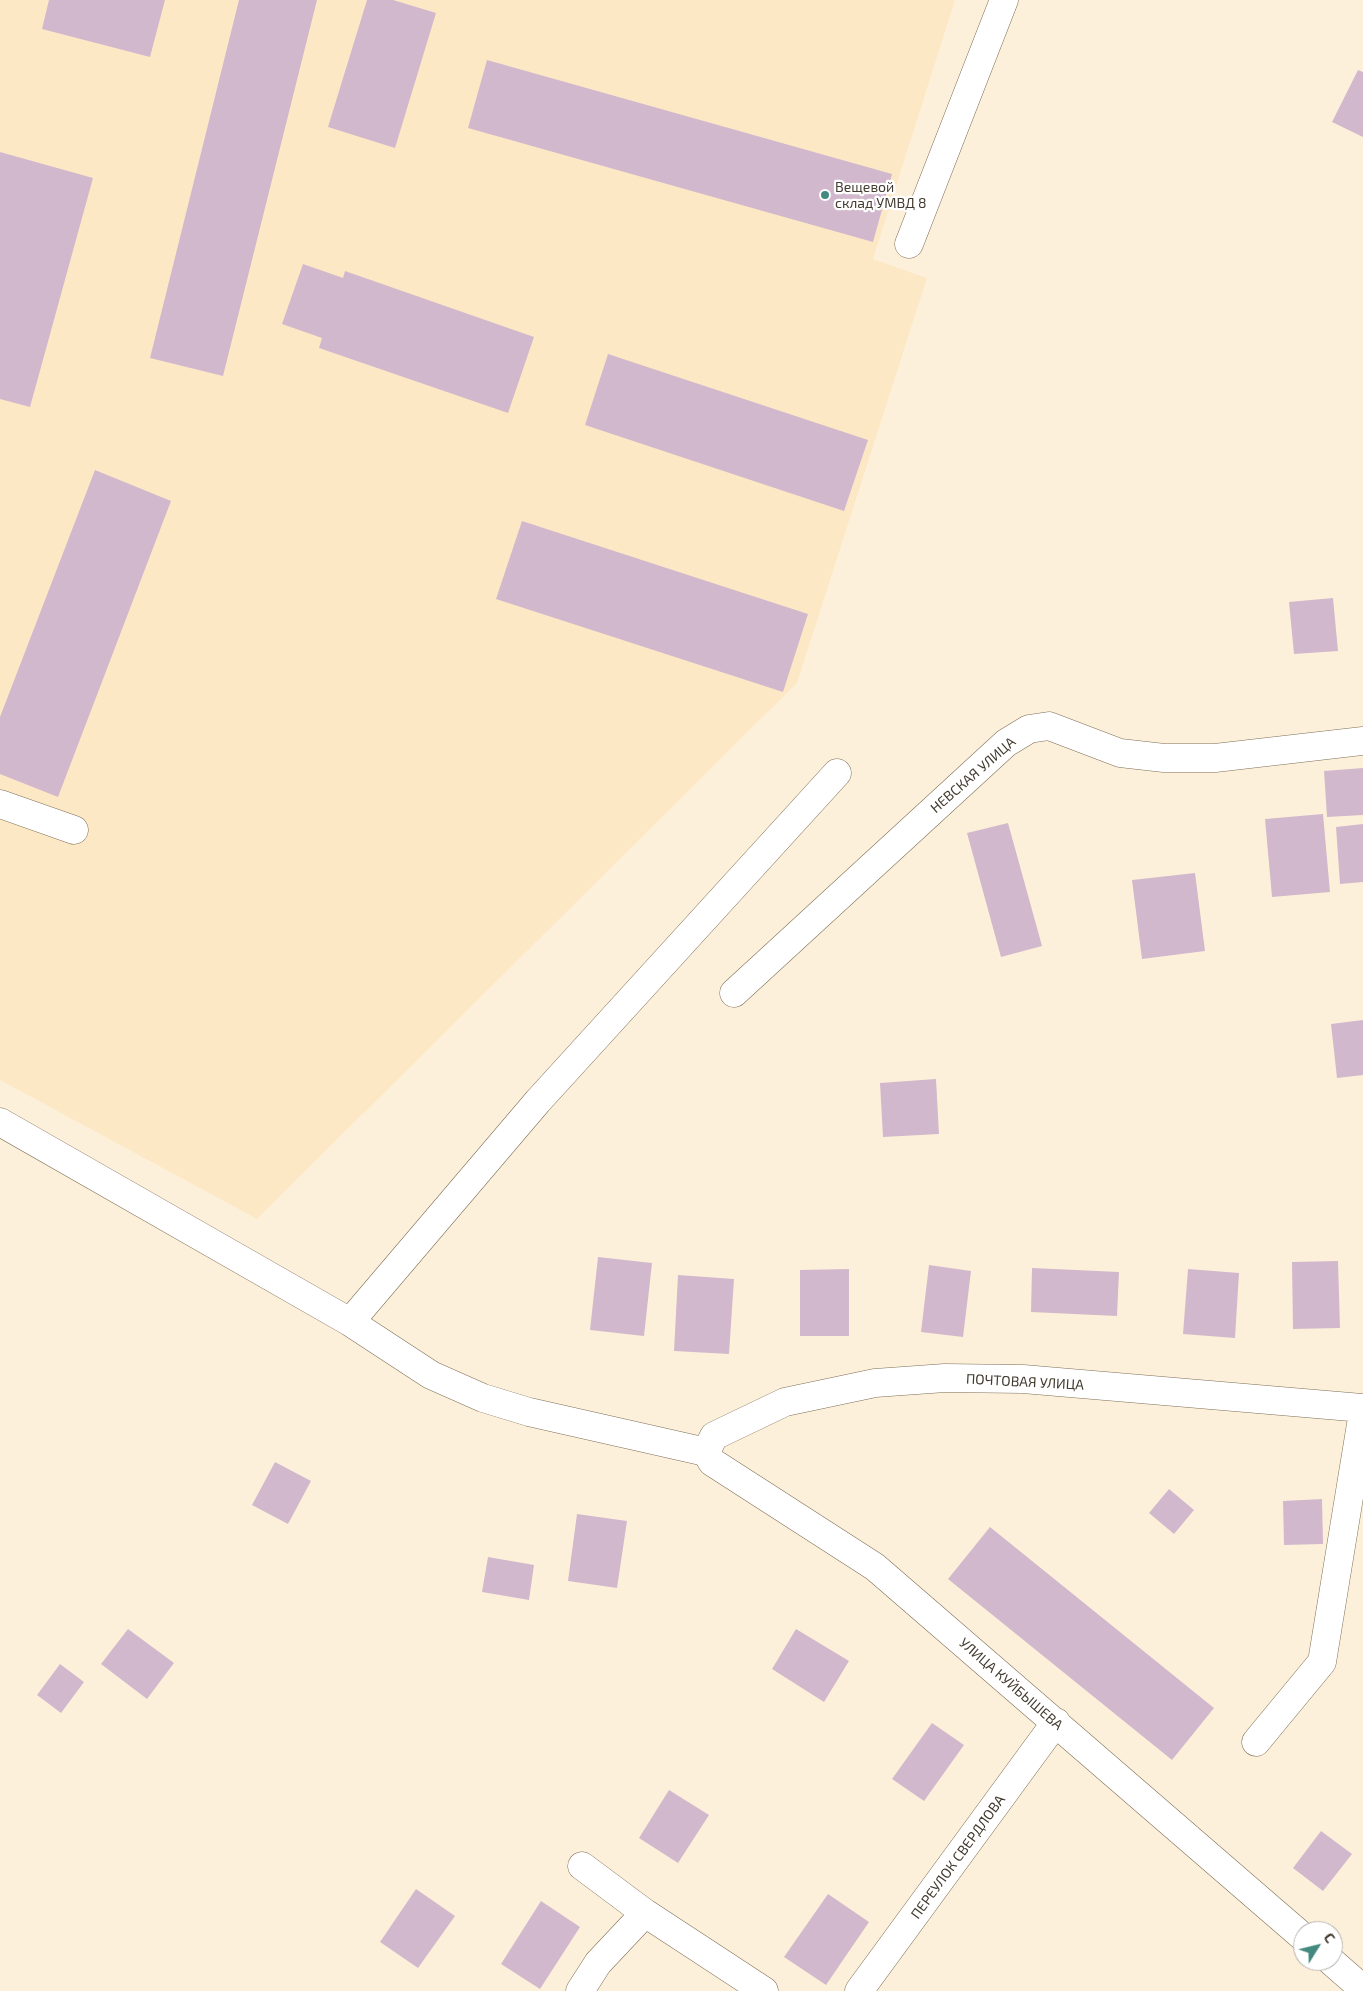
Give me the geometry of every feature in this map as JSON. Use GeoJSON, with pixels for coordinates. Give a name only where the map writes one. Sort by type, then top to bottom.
{"type":"FeatureCollection","features":[{"type":"Feature","properties":{"kind":"street"},"geometry":{"type":"LineString","coordinates":[[909,244],[1004,0]]}},
{"type":"Feature","properties":{"kind":"street","name":"НЕВСКАЯ УЛИЦА"},"geometry":{"type":"LineString","coordinates":[[734,993],[1006,742],[1029,729],[1049,726],[1120,753],[1164,758],[1215,758],[1363,741]]}},
{"type":"Feature","properties":{"kind":"street"},"geometry":{"type":"LineString","coordinates":[[350,1322],[538,1101],[837,773]]}},
{"type":"Feature","properties":{"kind":"street"},"geometry":{"type":"LineString","coordinates":[[0,804],[74,830]]}},
{"type":"Feature","properties":{"kind":"street"},"geometry":{"type":"LineString","coordinates":[[0,1122],[350,1322],[431,1375],[483,1398],[529,1412],[706,1452]]}},
{"type":"Feature","properties":{"kind":"street","name":"ПОЧТОВАЯ УЛИЦА"},"geometry":{"type":"LineString","coordinates":[[706,1452],[714,1436],[785,1402],[884,1382],[945,1378],[1023,1379],[1363,1408]]}},
{"type":"Feature","properties":{"kind":"street"},"geometry":{"type":"LineString","coordinates":[[1256,1742],[1322,1662],[1363,1412]]}},
{"type":"Feature","properties":{"kind":"street","name":"УЛИЦА КУЙБЫШЕВА"},"geometry":{"type":"LineString","coordinates":[[706,1452],[712,1462],[874,1567],[1293,1928]]}},
{"type":"Feature","properties":{"kind":"street","name":"ПЕРЕУЛОК СВЕРДЛОВА"},"geometry":{"type":"LineString","coordinates":[[859,1991],[1056,1722]]}},
{"type":"Feature","properties":{"kind":"street"},"geometry":{"type":"LineString","coordinates":[[582,1866],[645,1913],[764,1991]]}},
{"type":"Feature","properties":{"kind":"street"},"geometry":{"type":"LineString","coordinates":[[580,1991],[598,1963],[645,1913]]}},
{"type":"Feature","properties":{"kind":"street"},"geometry":{"type":"LineString","coordinates":[[1342,1971],[1363,1989]]}},
{"type":"Feature","properties":{"kind":"shaded area"},"geometry":{"type":"Polygon","coordinates":[[[0,0],[955,0],[873,259],[927,278],[797,683],[257,1219],[0,1080],[0,0]]]}},
{"type":"Feature","properties":{"kind":"building"},"geometry":{"type":"Polygon","coordinates":[[[49,0],[165,0],[150,57],[42,29],[49,0]]]}},
{"type":"Feature","properties":{"kind":"building"},"geometry":{"type":"Polygon","coordinates":[[[239,0],[317,0],[223,376],[150,358],[239,0]]]}},
{"type":"Feature","properties":{"kind":"building"},"geometry":{"type":"Polygon","coordinates":[[[367,0],[393,0],[436,13],[395,148],[328,127],[367,0]]]}},
{"type":"Feature","properties":{"kind":"building"},"geometry":{"type":"Polygon","coordinates":[[[487,60],[892,174],[873,242],[468,128],[487,60]]]}},
{"type":"Feature","properties":{"kind":"building"},"geometry":{"type":"Polygon","coordinates":[[[1358,70],[1363,72],[1363,137],[1332,122],[1358,70]]]}},
{"type":"Feature","properties":{"kind":"building"},"geometry":{"type":"Polygon","coordinates":[[[0,152],[93,178],[30,407],[0,399],[0,152]]]}},
{"type":"Feature","properties":{"kind":"building"},"geometry":{"type":"Polygon","coordinates":[[[303,264],[343,278],[345,271],[534,337],[508,413],[319,348],[322,338],[282,324],[303,264]]]}},
{"type":"Feature","properties":{"kind":"building"},"geometry":{"type":"Polygon","coordinates":[[[608,354],[868,440],[844,511],[585,425],[608,354]]]}},
{"type":"Feature","properties":{"kind":"building"},"geometry":{"type":"Polygon","coordinates":[[[95,470],[171,501],[58,797],[0,774],[0,717],[95,470]]]}},
{"type":"Feature","properties":{"kind":"building"},"geometry":{"type":"Polygon","coordinates":[[[522,521],[808,614],[783,692],[496,599],[522,521]]]}},
{"type":"Feature","properties":{"kind":"building"},"geometry":{"type":"Polygon","coordinates":[[[1333,598],[1338,651],[1294,654],[1289,602],[1333,598]]]}},
{"type":"Feature","properties":{"kind":"building"},"geometry":{"type":"Polygon","coordinates":[[[1363,768],[1363,815],[1327,817],[1324,771],[1363,768]]]}},
{"type":"Feature","properties":{"kind":"building"},"geometry":{"type":"Polygon","coordinates":[[[1323,814],[1330,892],[1272,897],[1265,819],[1323,814]]]}},
{"type":"Feature","properties":{"kind":"building"},"geometry":{"type":"Polygon","coordinates":[[[1008,823],[1042,946],[1001,957],[967,833],[1008,823]]]}},
{"type":"Feature","properties":{"kind":"building"},"geometry":{"type":"Polygon","coordinates":[[[1363,824],[1363,882],[1340,884],[1336,827],[1363,824]]]}},
{"type":"Feature","properties":{"kind":"building"},"geometry":{"type":"Polygon","coordinates":[[[1195,873],[1205,951],[1142,959],[1132,880],[1195,873]]]}},
{"type":"Feature","properties":{"kind":"building"},"geometry":{"type":"Polygon","coordinates":[[[1363,1020],[1363,1075],[1337,1078],[1331,1024],[1363,1020]]]}},
{"type":"Feature","properties":{"kind":"building"},"geometry":{"type":"Polygon","coordinates":[[[936,1079],[939,1134],[883,1137],[880,1083],[936,1079]]]}},
{"type":"Feature","properties":{"kind":"building"},"geometry":{"type":"Polygon","coordinates":[[[598,1257],[652,1263],[644,1336],[590,1330],[598,1257]]]}},
{"type":"Feature","properties":{"kind":"building"},"geometry":{"type":"Polygon","coordinates":[[[1338,1261],[1340,1328],[1293,1329],[1292,1262],[1338,1261]]]}},
{"type":"Feature","properties":{"kind":"building"},"geometry":{"type":"Polygon","coordinates":[[[929,1265],[971,1271],[963,1337],[921,1332],[929,1265]]]}},
{"type":"Feature","properties":{"kind":"building"},"geometry":{"type":"Polygon","coordinates":[[[1032,1268],[1119,1272],[1117,1316],[1031,1312],[1032,1268]]]}},
{"type":"Feature","properties":{"kind":"building"},"geometry":{"type":"Polygon","coordinates":[[[849,1269],[849,1336],[800,1336],[800,1270],[849,1269]]]}},
{"type":"Feature","properties":{"kind":"building"},"geometry":{"type":"Polygon","coordinates":[[[1188,1269],[1239,1273],[1235,1338],[1183,1334],[1188,1269]]]}},
{"type":"Feature","properties":{"kind":"building"},"geometry":{"type":"Polygon","coordinates":[[[678,1275],[734,1279],[729,1354],[674,1351],[678,1275]]]}},
{"type":"Feature","properties":{"kind":"building"},"geometry":{"type":"Polygon","coordinates":[[[275,1462],[311,1481],[288,1524],[252,1505],[275,1462]]]}},
{"type":"Feature","properties":{"kind":"building"},"geometry":{"type":"Polygon","coordinates":[[[1169,1489],[1194,1510],[1174,1534],[1149,1513],[1169,1489]]]}},
{"type":"Feature","properties":{"kind":"building"},"geometry":{"type":"Polygon","coordinates":[[[1322,1499],[1323,1544],[1284,1545],[1283,1501],[1322,1499]]]}},
{"type":"Feature","properties":{"kind":"building"},"geometry":{"type":"Polygon","coordinates":[[[577,1514],[627,1521],[617,1588],[568,1581],[577,1514]]]}},
{"type":"Feature","properties":{"kind":"building"},"geometry":{"type":"Polygon","coordinates":[[[990,1527],[1214,1708],[1172,1760],[948,1579],[990,1527]]]}},
{"type":"Feature","properties":{"kind":"building"},"geometry":{"type":"Polygon","coordinates":[[[488,1557],[534,1565],[529,1600],[482,1592],[488,1557]]]}},
{"type":"Feature","properties":{"kind":"building"},"geometry":{"type":"Polygon","coordinates":[[[128,1629],[174,1663],[147,1699],[101,1664],[128,1629]]]}},
{"type":"Feature","properties":{"kind":"building"},"geometry":{"type":"Polygon","coordinates":[[[796,1629],[849,1661],[824,1702],[772,1669],[796,1629]]]}},
{"type":"Feature","properties":{"kind":"building"},"geometry":{"type":"Polygon","coordinates":[[[60,1664],[84,1682],[61,1713],[37,1695],[60,1664]]]}},
{"type":"Feature","properties":{"kind":"building"},"geometry":{"type":"Polygon","coordinates":[[[932,1723],[964,1745],[924,1801],[892,1779],[932,1723]]]}},
{"type":"Feature","properties":{"kind":"building"},"geometry":{"type":"Polygon","coordinates":[[[669,1790],[709,1815],[678,1863],[639,1838],[669,1790]]]}},
{"type":"Feature","properties":{"kind":"building"},"geometry":{"type":"Polygon","coordinates":[[[1321,1831],[1352,1854],[1323,1891],[1293,1868],[1321,1831]]]}},
{"type":"Feature","properties":{"kind":"building"},"geometry":{"type":"Polygon","coordinates":[[[416,1889],[455,1916],[418,1968],[380,1942],[416,1889]]]}},
{"type":"Feature","properties":{"kind":"building"},"geometry":{"type":"Polygon","coordinates":[[[828,1894],[869,1922],[826,1985],[784,1957],[828,1894]]]}},
{"type":"Feature","properties":{"kind":"building"},"geometry":{"type":"Polygon","coordinates":[[[541,1901],[580,1927],[540,1989],[501,1964],[541,1901]]]}},
{"type":"Feature","properties":{"kind":"place","name":"Вещевой склад УМВД 8"},"geometry":{"type":"Point","coordinates":[825,195]}}]}
